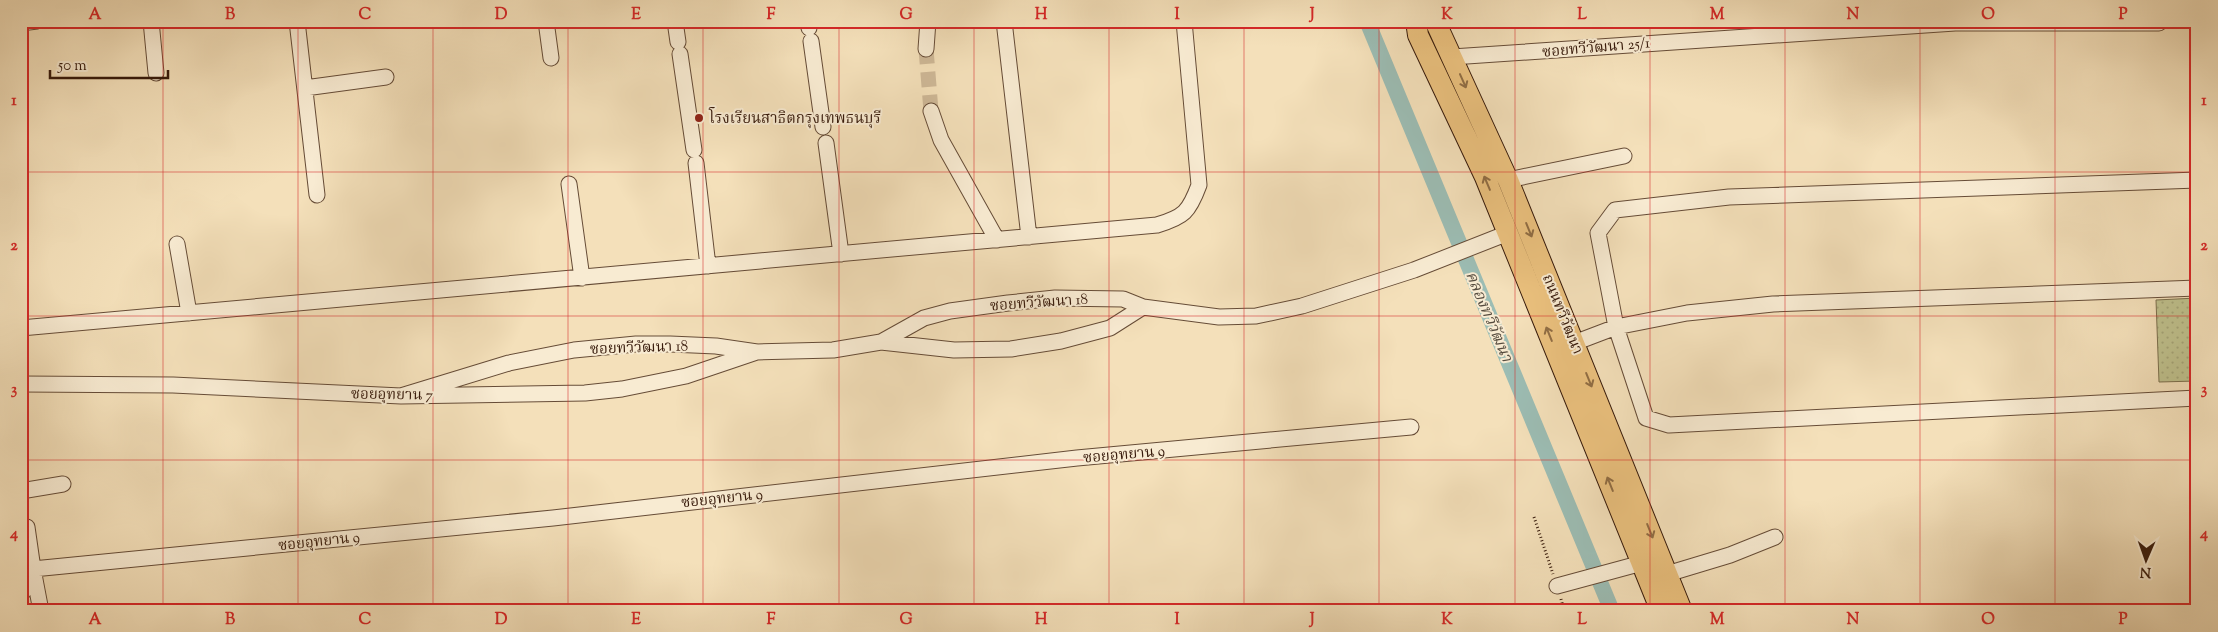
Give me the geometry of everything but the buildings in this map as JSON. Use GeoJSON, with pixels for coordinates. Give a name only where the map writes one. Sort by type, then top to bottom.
{"type":"FeatureCollection","features":[{"type":"Feature","properties":{"kind":"main road","name":"ถนนทวีวัฒนา"},"geometry":{"type":"LineString","coordinates":[[1416,21],[1418,35],[1485,177],[1508,233],[1634,565],[1661,611]]}},
{"type":"Feature","properties":{"kind":"main road","name":"ถนนทวีวัฒนา"},"geometry":{"type":"LineString","coordinates":[[1435,21],[1508,180],[1682,611]]}},
{"type":"Feature","properties":{"kind":"street"},"geometry":{"type":"LineString","coordinates":[[21,23],[37,21]]}},
{"type":"Feature","properties":{"kind":"street"},"geometry":{"type":"LineString","coordinates":[[151,21],[156,73]]}},
{"type":"Feature","properties":{"kind":"street"},"geometry":{"type":"LineString","coordinates":[[297,21],[317,195]]}},
{"type":"Feature","properties":{"kind":"street"},"geometry":{"type":"LineString","coordinates":[[546,21],[551,58]]}},
{"type":"Feature","properties":{"kind":"street"},"geometry":{"type":"LineString","coordinates":[[675,21],[695,157],[708,266]]}},
{"type":"Feature","properties":{"kind":"street"},"geometry":{"type":"LineString","coordinates":[[926,49],[928,21]]}},
{"type":"Feature","properties":{"kind":"street"},"geometry":{"type":"LineString","coordinates":[[1004,21],[1029,237]]}},
{"type":"Feature","properties":{"kind":"street"},"geometry":{"type":"LineString","coordinates":[[21,328],[1156,226],[1177,219],[1191,206],[1199,185],[1184,21]]}},
{"type":"Feature","properties":{"kind":"street","name":"ซอยทวีวัฒนา 25/1"},"geometry":{"type":"LineString","coordinates":[[1452,57],[1670,40],[1954,22],[2159,23]]}},
{"type":"Feature","properties":{"kind":"street"},"geometry":{"type":"LineString","coordinates":[[809,30],[823,127]]}},
{"type":"Feature","properties":{"kind":"street"},"geometry":{"type":"LineString","coordinates":[[305,88],[386,77]]}},
{"type":"Feature","properties":{"kind":"street"},"geometry":{"type":"LineString","coordinates":[[931,111],[941,140],[997,240]]}},
{"type":"Feature","properties":{"kind":"street"},"geometry":{"type":"LineString","coordinates":[[826,143],[841,254]]}},
{"type":"Feature","properties":{"kind":"street"},"geometry":{"type":"LineString","coordinates":[[1508,180],[1624,156]]}},
{"type":"Feature","properties":{"kind":"street"},"geometry":{"type":"LineString","coordinates":[[2197,180],[1729,197],[1616,210],[1598,233],[1616,328],[1646,418],[1669,425],[2197,398]]}},
{"type":"Feature","properties":{"kind":"street"},"geometry":{"type":"LineString","coordinates":[[569,184],[582,278]]}},
{"type":"Feature","properties":{"kind":"street","name":"ซอยทวีวัฒนา 18"},"geometry":{"type":"LineString","coordinates":[[881,342],[924,318],[950,311],[1055,298],[1123,299],[1143,306],[1218,317],[1256,316],[1302,306],[1396,276],[1508,233]]}},
{"type":"Feature","properties":{"kind":"street"},"geometry":{"type":"LineString","coordinates":[[177,244],[189,313]]}},
{"type":"Feature","properties":{"kind":"street"},"geometry":{"type":"LineString","coordinates":[[1574,343],[1616,328],[1688,313],[1773,304],[2197,288]]}},
{"type":"Feature","properties":{"kind":"street","name":"ซอยทวีวัฒนา 18"},"geometry":{"type":"LineString","coordinates":[[401,396],[508,362],[574,350],[636,344],[716,346],[757,352],[833,350],[881,342],[954,350],[1011,349],[1061,342],[1110,328],[1143,306]]}},
{"type":"Feature","properties":{"kind":"street","name":"ซอยอุทยาน 7"},"geometry":{"type":"LineString","coordinates":[[21,384],[173,386],[401,396],[585,393],[622,389],[686,376],[757,352]]}},
{"type":"Feature","properties":{"kind":"street","name":"ซอยอุทยาน 9"},"geometry":{"type":"LineString","coordinates":[[33,569],[552,518],[1077,458],[1411,427]]}},
{"type":"Feature","properties":{"kind":"street"},"geometry":{"type":"LineString","coordinates":[[21,491],[63,484]]}},
{"type":"Feature","properties":{"kind":"street"},"geometry":{"type":"LineString","coordinates":[[27,527],[41,611]]}},
{"type":"Feature","properties":{"kind":"street"},"geometry":{"type":"LineString","coordinates":[[1667,574],[1730,555],[1775,537]]}},
{"type":"Feature","properties":{"kind":"street"},"geometry":{"type":"LineString","coordinates":[[1564,584],[1634,565]]}},
{"type":"Feature","properties":{"kind":"path"},"geometry":{"type":"LineString","coordinates":[[1534,517],[1564,584],[1564,611]]}},
{"type":"Feature","properties":{"kind":"green space"},"geometry":{"type":"Polygon","coordinates":[[[2197,298],[2197,381],[2159,382],[2156,300],[2197,298]]]}},
{"type":"Feature","properties":{"kind":"waterway","name":"คลองทวีวัฒนา"},"geometry":{"type":"LineString","coordinates":[[1367,21],[1612,611]]}},
{"type":"Feature","properties":{"kind":"tunnel"},"geometry":{"type":"LineString","coordinates":[[926,49],[931,111]]}},
{"type":"Feature","properties":{"kind":"place","name":"โรงเรียนสาธิตกรุงเทพธนบุรี"},"geometry":{"type":"Point","coordinates":[699,118]}}]}
